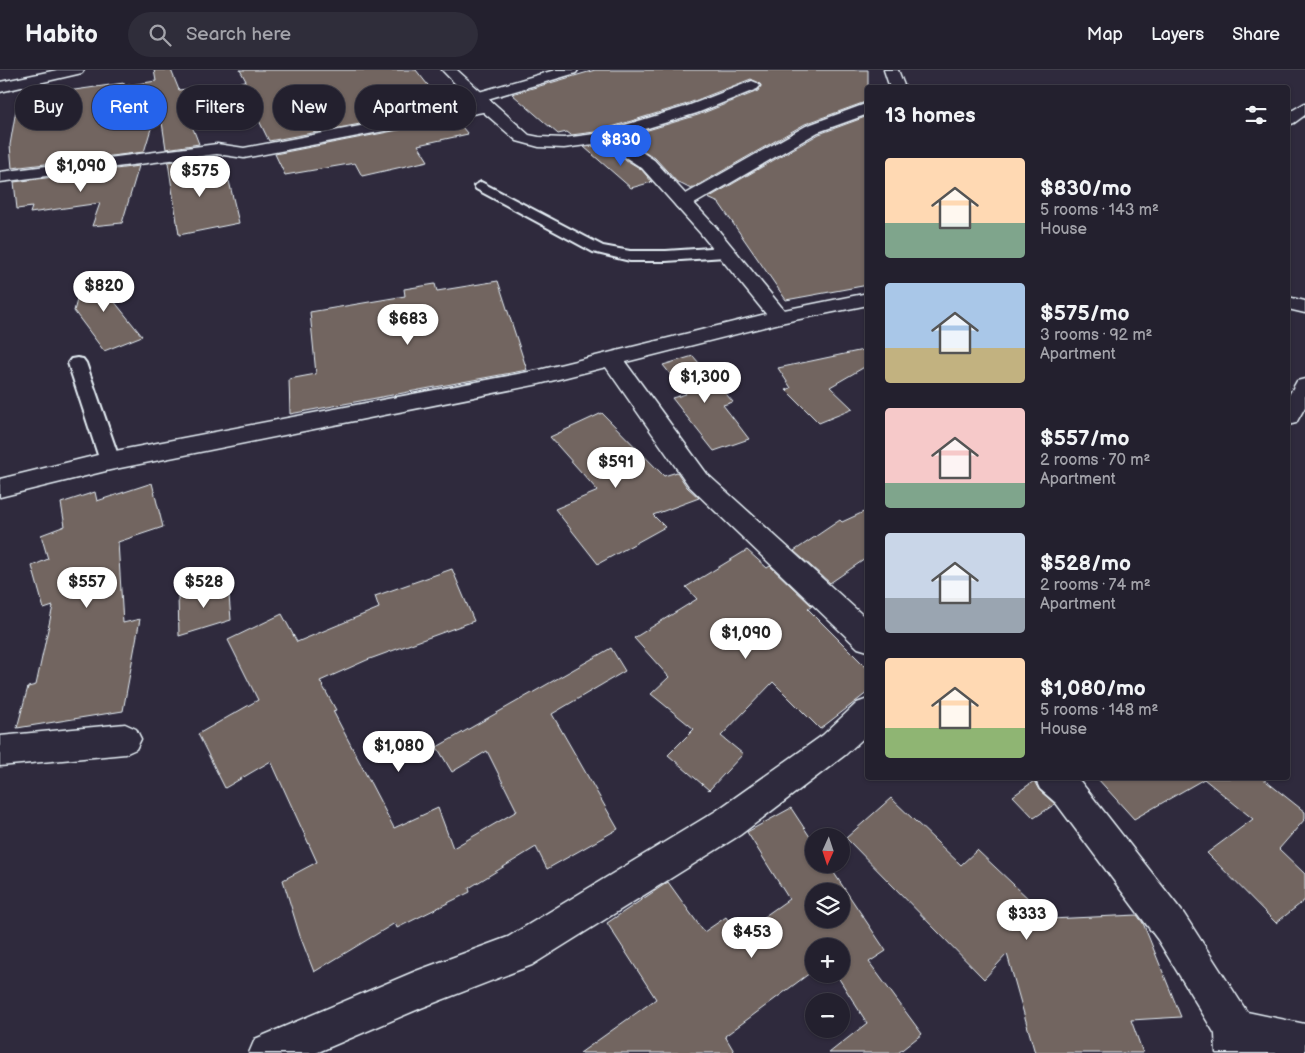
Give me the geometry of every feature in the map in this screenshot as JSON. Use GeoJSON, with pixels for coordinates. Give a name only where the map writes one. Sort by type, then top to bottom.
{"type":"FeatureCollection","features":[{"type":"Feature","properties":{"kind":"street"},"geometry":{"type":"LineString","coordinates":[[0,87],[77,70]]}},
{"type":"Feature","properties":{"kind":"street"},"geometry":{"type":"LineString","coordinates":[[450,70],[482,102],[523,138],[539,142],[564,143],[595,139],[683,113],[752,86]]}},
{"type":"Feature","properties":{"kind":"street"},"geometry":{"type":"LineString","coordinates":[[0,177],[224,148],[230,149],[235,153],[244,153],[482,102],[571,70]]}},
{"type":"Feature","properties":{"kind":"street"},"geometry":{"type":"LineString","coordinates":[[891,70],[897,85]]}},
{"type":"Feature","properties":{"kind":"street"},"geometry":{"type":"LineString","coordinates":[[1290,119],[1305,108]]}},
{"type":"Feature","properties":{"kind":"street"},"geometry":{"type":"LineString","coordinates":[[683,203],[812,129],[865,109]]}},
{"type":"Feature","properties":{"kind":"street"},"geometry":{"type":"LineString","coordinates":[[595,139],[625,149],[648,164],[779,317]]}},
{"type":"Feature","properties":{"kind":"street"},"geometry":{"type":"LineString","coordinates":[[0,488],[110,461],[482,389],[612,360],[779,317],[865,301]]}},
{"type":"Feature","properties":{"kind":"street"},"geometry":{"type":"LineString","coordinates":[[1290,303],[1305,307]]}},
{"type":"Feature","properties":{"kind":"street"},"geometry":{"type":"LineString","coordinates":[[612,360],[698,480],[865,636]]}},
{"type":"Feature","properties":{"kind":"street"},"geometry":{"type":"LineString","coordinates":[[1290,413],[1305,386]]}},
{"type":"Feature","properties":{"kind":"street"},"geometry":{"type":"LineString","coordinates":[[269,1053],[416,990],[519,952],[728,823],[834,745],[865,717]]}},
{"type":"Feature","properties":{"kind":"street"},"geometry":{"type":"LineString","coordinates":[[0,752],[125,739]]}},
{"type":"Feature","properties":{"kind":"street"},"geometry":{"type":"LineString","coordinates":[[1054,780],[1068,792],[1171,926],[1236,1041],[1305,1044]]}},
{"type":"Feature","properties":{"kind":"lane"},"geometry":{"type":"LineString","coordinates":[[481,186],[598,249],[630,256],[666,256],[725,252]]}},
{"type":"Feature","properties":{"kind":"lane"},"geometry":{"type":"LineString","coordinates":[[76,362],[110,461]]}},
{"type":"Feature","properties":{"kind":"building"},"geometry":{"type":"Polygon","coordinates":[[[154,70],[171,70],[177,85],[177,130],[194,130],[199,144],[166,149],[163,130],[167,130],[167,85],[130,85],[156,81],[154,70]]]}},
{"type":"Feature","properties":{"kind":"building"},"geometry":{"type":"Polygon","coordinates":[[[240,70],[416,70],[428,85],[355,85],[355,125],[345,127],[345,85],[273,85],[273,130],[328,130],[269,141],[263,129],[263,85],[241,85],[240,82],[246,81],[240,70]]]}},
{"type":"Feature","properties":{"kind":"building"},"geometry":{"type":"Polygon","coordinates":[[[595,70],[868,70],[868,85],[865,85],[865,102],[805,124],[691,189],[677,182],[655,158],[632,143],[618,139],[698,115],[758,91],[761,85],[751,79],[684,105],[595,132],[571,135],[567,132],[558,134],[512,94],[595,70]]]}},
{"type":"Feature","properties":{"kind":"building"},"geometry":{"type":"Polygon","coordinates":[[[92,88],[92,130],[151,130],[144,152],[12,168],[10,145],[15,116],[15,130],[82,130],[82,89],[92,88]]]}},
{"type":"Feature","properties":{"kind":"building"},"geometry":{"type":"Polygon","coordinates":[[[865,117],[865,286],[786,300],[719,203],[708,198],[819,134],[865,117]]]}},
{"type":"Feature","properties":{"kind":"building"},"geometry":{"type":"Polygon","coordinates":[[[398,130],[465,130],[468,134],[418,145],[428,161],[362,176],[355,163],[285,175],[275,154],[398,130]]]}},
{"type":"Feature","properties":{"kind":"building"},"geometry":{"type":"Polygon","coordinates":[[[594,146],[618,155],[641,169],[652,182],[631,188],[584,147],[594,146]]]}},
{"type":"Feature","properties":{"kind":"building"},"geometry":{"type":"Polygon","coordinates":[[[204,158],[204,164],[207,164],[215,184],[229,181],[239,223],[179,235],[168,162],[204,158]]]}},
{"type":"Feature","properties":{"kind":"building"},"geometry":{"type":"Polygon","coordinates":[[[139,166],[122,223],[92,226],[100,203],[30,213],[32,207],[17,209],[14,182],[139,166]]]}},
{"type":"Feature","properties":{"kind":"building"},"geometry":{"type":"Polygon","coordinates":[[[115,273],[110,296],[142,336],[104,351],[74,311],[83,278],[115,273]]]}},
{"type":"Feature","properties":{"kind":"building"},"geometry":{"type":"Polygon","coordinates":[[[498,281],[527,370],[290,414],[289,379],[316,374],[310,312],[405,296],[404,289],[435,284],[437,291],[498,281]]]}},
{"type":"Feature","properties":{"kind":"building"},"geometry":{"type":"Polygon","coordinates":[[[865,350],[865,367],[830,387],[853,409],[819,423],[786,390],[791,388],[778,368],[865,350]]]}},
{"type":"Feature","properties":{"kind":"building"},"geometry":{"type":"Polygon","coordinates":[[[693,356],[733,402],[723,405],[749,439],[714,451],[672,398],[686,394],[663,365],[693,356]]]}},
{"type":"Feature","properties":{"kind":"building"},"geometry":{"type":"Polygon","coordinates":[[[602,413],[664,476],[677,472],[687,487],[699,498],[653,515],[665,527],[598,564],[555,509],[598,491],[550,437],[602,413]]]}},
{"type":"Feature","properties":{"kind":"building"},"geometry":{"type":"Polygon","coordinates":[[[152,483],[163,527],[118,542],[123,623],[140,619],[123,711],[17,728],[28,687],[36,685],[53,606],[44,609],[32,566],[48,559],[41,535],[65,526],[61,503],[95,492],[97,501],[152,483]]]}},
{"type":"Feature","properties":{"kind":"building"},"geometry":{"type":"Polygon","coordinates":[[[865,511],[865,559],[830,583],[794,551],[840,520],[842,522],[865,511]]]}},
{"type":"Feature","properties":{"kind":"building"},"geometry":{"type":"Polygon","coordinates":[[[747,550],[767,568],[770,566],[812,606],[808,609],[865,666],[865,694],[820,729],[773,682],[721,736],[743,754],[709,790],[668,755],[694,729],[651,694],[669,677],[634,638],[697,599],[686,587],[747,550]]]}},
{"type":"Feature","properties":{"kind":"building"},"geometry":{"type":"Polygon","coordinates":[[[452,569],[474,621],[367,660],[320,681],[336,710],[333,711],[394,828],[438,808],[453,848],[517,811],[487,751],[452,772],[437,747],[611,648],[625,671],[552,714],[618,829],[547,869],[536,847],[469,888],[470,892],[397,928],[395,923],[314,972],[300,936],[283,880],[317,862],[271,761],[225,788],[198,734],[258,700],[228,640],[282,614],[297,642],[379,608],[375,596],[452,569]]]}},
{"type":"Feature","properties":{"kind":"building"},"geometry":{"type":"Polygon","coordinates":[[[228,583],[231,620],[179,636],[178,596],[228,583]]]}},
{"type":"Feature","properties":{"kind":"building"},"geometry":{"type":"Polygon","coordinates":[[[1099,780],[1202,780],[1134,819],[1099,780]]]}},
{"type":"Feature","properties":{"kind":"building"},"geometry":{"type":"Polygon","coordinates":[[[1205,780],[1265,780],[1305,812],[1305,819],[1279,849],[1305,874],[1305,900],[1276,923],[1207,853],[1253,819],[1205,780]]]}},
{"type":"Feature","properties":{"kind":"building"},"geometry":{"type":"Polygon","coordinates":[[[1034,781],[1039,790],[1055,804],[1034,818],[1013,796],[1034,781]]]}},
{"type":"Feature","properties":{"kind":"building"},"geometry":{"type":"Polygon","coordinates":[[[891,798],[961,865],[977,850],[1050,919],[1137,915],[1143,923],[1181,1017],[1131,1020],[1143,1053],[1035,1053],[1007,954],[984,979],[850,842],[850,834],[891,798]]]}},
{"type":"Feature","properties":{"kind":"building"},"geometry":{"type":"Polygon","coordinates":[[[791,808],[805,829],[805,873],[834,873],[841,883],[805,883],[805,928],[850,928],[850,897],[886,951],[869,962],[922,1034],[898,1053],[829,1053],[867,1023],[850,996],[850,993],[848,993],[842,983],[850,983],[850,938],[805,938],[805,977],[725,1036],[735,1053],[580,1053],[656,999],[607,923],[668,882],[704,932],[726,917],[738,935],[789,899],[747,832],[791,808]]]}}]}
